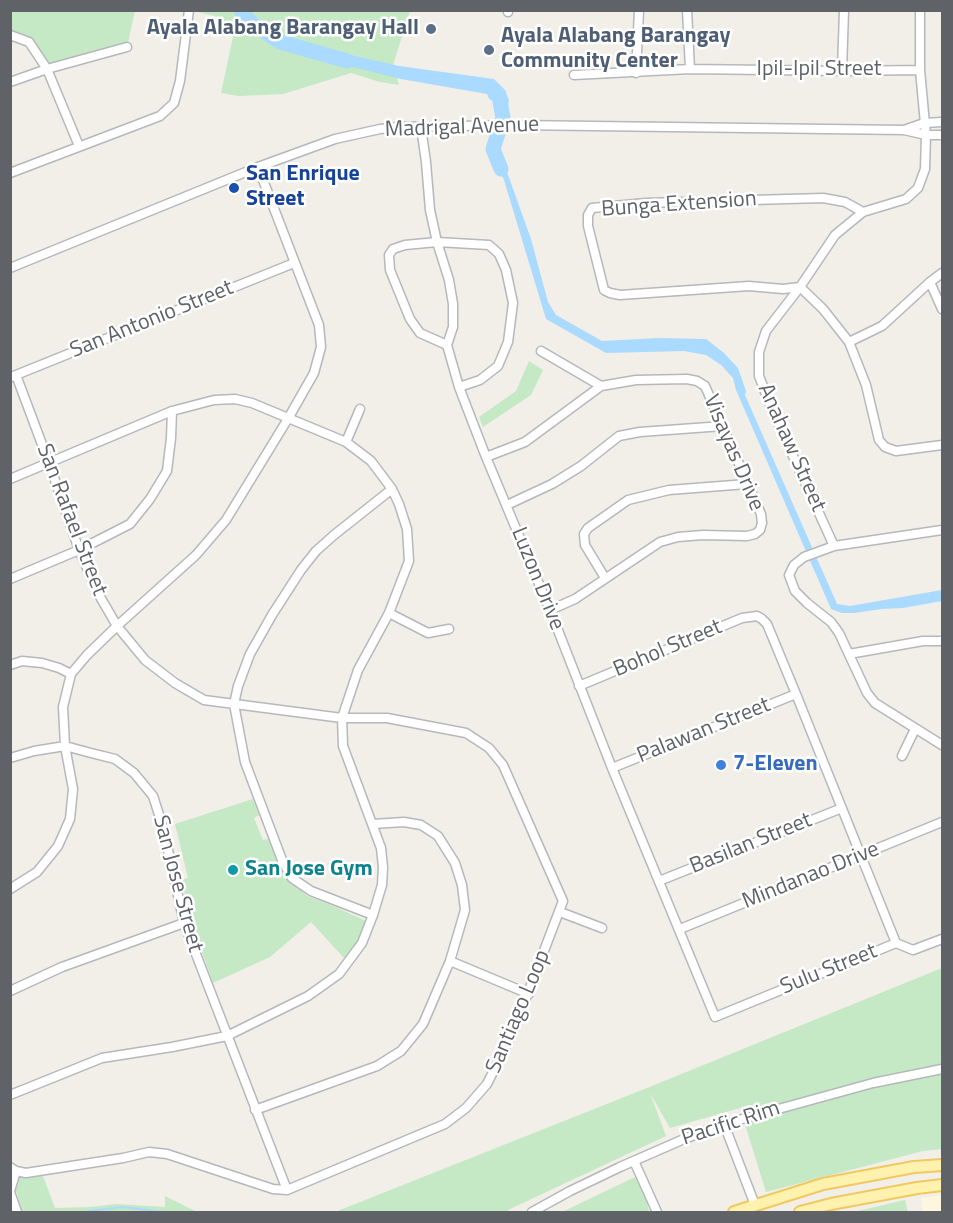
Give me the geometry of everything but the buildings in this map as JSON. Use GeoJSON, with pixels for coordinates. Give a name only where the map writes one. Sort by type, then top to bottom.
{"type":"FeatureCollection","features":[{"type":"Feature","properties":{"kind":"main road"},"geometry":{"type":"LineString","coordinates":[[734,1212],[824,1184],[914,1167],[942,1165]]}},
{"type":"Feature","properties":{"kind":"main road"},"geometry":{"type":"LineString","coordinates":[[800,1212],[842,1202],[942,1185]]}},
{"type":"Feature","properties":{"kind":"street"},"geometry":{"type":"LineString","coordinates":[[10,173],[160,116],[174,103],[180,81],[189,10]]}},
{"type":"Feature","properties":{"kind":"street"},"geometry":{"type":"LineString","coordinates":[[636,73],[639,10]]}},
{"type":"Feature","properties":{"kind":"street"},"geometry":{"type":"LineString","coordinates":[[687,10],[690,69]]}},
{"type":"Feature","properties":{"kind":"street"},"geometry":{"type":"LineString","coordinates":[[842,71],[844,10]]}},
{"type":"Feature","properties":{"kind":"street","name":"Anahaw Street"},"geometry":{"type":"LineString","coordinates":[[834,546],[772,410],[759,376],[759,352],[766,331],[800,287],[835,235],[863,212],[906,199],[918,188],[925,170],[926,135],[920,70],[920,10]]}},
{"type":"Feature","properties":{"kind":"street"},"geometry":{"type":"LineString","coordinates":[[10,35],[28,42],[47,69],[79,146]]}},
{"type":"Feature","properties":{"kind":"street"},"geometry":{"type":"LineString","coordinates":[[10,82],[47,69],[127,47]]}},
{"type":"Feature","properties":{"kind":"street","name":"Ipil-Ipil Street"},"geometry":{"type":"LineString","coordinates":[[574,75],[690,69],[920,70]]}},
{"type":"Feature","properties":{"kind":"street","name":"Madrigal Avenue"},"geometry":{"type":"LineString","coordinates":[[904,130],[924,123],[942,122]]}},
{"type":"Feature","properties":{"kind":"street","name":"Madrigal Avenue"},"geometry":{"type":"LineString","coordinates":[[10,268],[258,167],[335,139],[380,129],[492,124],[904,130],[926,135],[942,135]]}},
{"type":"Feature","properties":{"kind":"street","name":"Luzon Drive"},"geometry":{"type":"LineString","coordinates":[[421,127],[430,210],[449,280],[453,304],[453,327],[447,345],[459,387],[715,1017]]}},
{"type":"Feature","properties":{"kind":"street"},"geometry":{"type":"LineString","coordinates":[[10,889],[37,872],[58,846],[70,819],[73,789],[65,746],[63,707],[71,674],[117,626],[196,555],[226,520],[314,373],[321,347],[319,325],[258,167]]}},
{"type":"Feature","properties":{"kind":"street","name":"Bunga Extension"},"geometry":{"type":"LineString","coordinates":[[800,287],[783,289],[749,286],[620,295],[610,293],[604,290],[588,226],[588,215],[592,208],[624,204],[823,198],[845,202],[863,212]]}},
{"type":"Feature","properties":{"kind":"street"},"geometry":{"type":"LineString","coordinates":[[447,345],[420,333],[410,319],[390,270],[389,255],[393,249],[405,245],[437,242],[489,245],[499,254],[506,270],[513,303],[508,342],[498,366],[480,380],[459,387]]}},
{"type":"Feature","properties":{"kind":"street","name":"San Antonio Street"},"geometry":{"type":"LineString","coordinates":[[13,376],[294,263]]}},
{"type":"Feature","properties":{"kind":"street"},"geometry":{"type":"LineString","coordinates":[[849,342],[882,326],[942,273]]}},
{"type":"Feature","properties":{"kind":"street"},"geometry":{"type":"LineString","coordinates":[[930,282],[942,309]]}},
{"type":"Feature","properties":{"kind":"street"},"geometry":{"type":"LineString","coordinates":[[800,287],[823,309],[849,342],[866,385],[879,440],[885,447],[896,451],[942,445]]}},
{"type":"Feature","properties":{"kind":"street"},"geometry":{"type":"LineString","coordinates":[[541,351],[602,386]]}},
{"type":"Feature","properties":{"kind":"street","name":"San Rafael Street"},"geometry":{"type":"LineString","coordinates":[[13,376],[99,595],[117,626],[145,660],[174,683],[204,700],[342,718]]}},
{"type":"Feature","properties":{"kind":"street","name":"Visayas Drive"},"geometry":{"type":"LineString","coordinates":[[486,457],[525,442],[602,386],[636,380],[687,379],[697,381],[705,386],[761,514],[760,530],[755,534],[678,537],[660,542],[604,578],[575,600],[550,610]]}},
{"type":"Feature","properties":{"kind":"street"},"geometry":{"type":"LineString","coordinates":[[10,479],[172,411],[214,400],[236,399],[289,417],[346,442],[371,461],[392,489],[399,504],[407,529],[409,561],[389,613],[358,670],[342,718],[343,746],[381,848],[383,867],[382,885],[362,943],[339,974],[308,996],[227,1035],[172,1047],[102,1058],[10,1095]]}},
{"type":"Feature","properties":{"kind":"street"},"geometry":{"type":"LineString","coordinates":[[346,442],[360,409]]}},
{"type":"Feature","properties":{"kind":"street"},"geometry":{"type":"LineString","coordinates":[[10,579],[80,550],[130,524],[150,499],[167,471],[172,411]]}},
{"type":"Feature","properties":{"kind":"street"},"geometry":{"type":"LineString","coordinates":[[507,505],[552,484],[581,466],[619,436],[640,432],[723,426]]}},
{"type":"Feature","properties":{"kind":"street"},"geometry":{"type":"LineString","coordinates":[[604,578],[585,545],[584,534],[588,528],[628,500],[669,490],[747,484]]}},
{"type":"Feature","properties":{"kind":"street"},"geometry":{"type":"LineString","coordinates":[[373,915],[310,891],[292,878],[282,860],[245,762],[234,704],[250,654],[301,570],[316,551],[392,489]]}},
{"type":"Feature","properties":{"kind":"street"},"geometry":{"type":"LineString","coordinates":[[942,530],[834,546],[804,557],[794,565],[789,575],[795,591],[831,622],[839,633],[867,693],[875,703],[942,745]]}},
{"type":"Feature","properties":{"kind":"street"},"geometry":{"type":"LineString","coordinates":[[389,613],[428,633],[449,629]]}},
{"type":"Feature","properties":{"kind":"street","name":"Bohol Street"},"geometry":{"type":"LineString","coordinates":[[579,686],[742,618],[757,616],[767,624],[796,694]]}},
{"type":"Feature","properties":{"kind":"street"},"geometry":{"type":"LineString","coordinates":[[849,654],[922,641],[942,641]]}},
{"type":"Feature","properties":{"kind":"street"},"geometry":{"type":"LineString","coordinates":[[10,664],[22,661],[42,663],[71,674]]}},
{"type":"Feature","properties":{"kind":"street"},"geometry":{"type":"LineString","coordinates":[[796,694],[896,943]]}},
{"type":"Feature","properties":{"kind":"street","name":"Palawan Street"},"geometry":{"type":"LineString","coordinates":[[612,768],[796,694]]}},
{"type":"Feature","properties":{"kind":"street","name":"Santiago Loop"},"geometry":{"type":"LineString","coordinates":[[287,1190],[445,1124],[466,1108],[487,1084],[513,1032],[563,901],[503,765],[489,748],[466,733],[387,718],[342,718]]}},
{"type":"Feature","properties":{"kind":"street"},"geometry":{"type":"LineString","coordinates":[[902,756],[915,729]]}},
{"type":"Feature","properties":{"kind":"street","name":"San Jose Street"},"geometry":{"type":"LineString","coordinates":[[10,758],[65,746],[116,759],[134,773],[153,796],[163,827],[184,923],[287,1190]]}},
{"type":"Feature","properties":{"kind":"street","name":"Basilan Street"},"geometry":{"type":"LineString","coordinates":[[659,881],[842,808]]}},
{"type":"Feature","properties":{"kind":"street"},"geometry":{"type":"LineString","coordinates":[[255,1110],[376,1066],[401,1051],[423,1024],[450,961],[465,910],[462,885],[455,863],[438,836],[421,825],[404,822],[373,824]]}},
{"type":"Feature","properties":{"kind":"street","name":"Mindanao Drive"},"geometry":{"type":"LineString","coordinates":[[680,929],[942,822]]}},
{"type":"Feature","properties":{"kind":"street"},"geometry":{"type":"LineString","coordinates":[[560,912],[602,928]]}},
{"type":"Feature","properties":{"kind":"street"},"geometry":{"type":"LineString","coordinates":[[10,991],[62,967],[184,923]]}},
{"type":"Feature","properties":{"kind":"street","name":"Sulu Street"},"geometry":{"type":"LineString","coordinates":[[715,1017],[896,943],[913,950],[942,939]]}},
{"type":"Feature","properties":{"kind":"street"},"geometry":{"type":"LineString","coordinates":[[450,961],[529,994]]}},
{"type":"Feature","properties":{"kind":"street","name":"Pacific Rim"},"geometry":{"type":"LineString","coordinates":[[532,1212],[656,1150],[724,1124],[873,1083],[942,1069]]}},
{"type":"Feature","properties":{"kind":"street"},"geometry":{"type":"LineString","coordinates":[[724,1124],[755,1205]]}},
{"type":"Feature","properties":{"kind":"street"},"geometry":{"type":"LineString","coordinates":[[17,1212],[10,1192],[13,1169],[26,1173],[149,1152],[167,1154],[273,1189],[287,1190]]}},
{"type":"Feature","properties":{"kind":"street"},"geometry":{"type":"LineString","coordinates":[[634,1161],[657,1212]]}},
{"type":"Feature","properties":{"kind":"shaded area"},"geometry":{"type":"Polygon","coordinates":[[[942,1195],[942,1212],[923,1212],[921,1198],[942,1195]]]}},
{"type":"Feature","properties":{"kind":"green space"},"geometry":{"type":"Polygon","coordinates":[[[198,10],[410,11],[393,65],[399,85],[351,73],[283,94],[239,96],[221,93],[233,37],[219,17],[198,12],[198,10]]]}},
{"type":"Feature","properties":{"kind":"green space"},"geometry":{"type":"Polygon","coordinates":[[[11,11],[135,11],[127,47],[46,68],[29,42],[15,31],[11,31],[11,11]]]}},
{"type":"Feature","properties":{"kind":"green space"},"geometry":{"type":"Polygon","coordinates":[[[529,361],[543,370],[531,395],[483,427],[479,417],[516,391],[529,361]]]}},
{"type":"Feature","properties":{"kind":"green space"},"geometry":{"type":"Polygon","coordinates":[[[253,799],[259,815],[254,818],[263,840],[268,839],[287,878],[307,896],[366,921],[356,944],[344,958],[311,922],[270,957],[213,983],[194,929],[181,880],[188,878],[175,824],[253,799]]]}},
{"type":"Feature","properties":{"kind":"green space"},"geometry":{"type":"Polygon","coordinates":[[[942,968],[942,1149],[923,1151],[766,1192],[740,1108],[670,1128],[650,1093],[666,1136],[506,1212],[335,1212],[647,1088],[942,968]]]}},
{"type":"Feature","properties":{"kind":"green space"},"geometry":{"type":"Polygon","coordinates":[[[43,1176],[55,1208],[116,1204],[165,1207],[165,1196],[197,1212],[22,1212],[16,1191],[18,1177],[43,1176]]]}},
{"type":"Feature","properties":{"kind":"green space"},"geometry":{"type":"Polygon","coordinates":[[[635,1177],[647,1201],[649,1212],[562,1212],[635,1177]]]}},
{"type":"Feature","properties":{"kind":"green space"},"geometry":{"type":"Polygon","coordinates":[[[905,1200],[908,1212],[853,1212],[905,1200]]]}},
{"type":"Feature","properties":{"kind":"water"},"geometry":{"type":"Polygon","coordinates":[[[329,50],[399,66],[494,79],[504,89],[509,100],[507,112],[495,111],[492,99],[487,94],[401,79],[325,60],[329,50]]]}},
{"type":"Feature","properties":{"kind":"water"},"geometry":{"type":"Polygon","coordinates":[[[496,130],[503,133],[500,146],[507,172],[531,239],[548,302],[556,315],[602,341],[659,338],[706,339],[738,368],[746,391],[745,395],[837,604],[850,606],[942,590],[942,601],[854,613],[842,613],[831,609],[736,390],[733,378],[721,365],[706,355],[684,351],[606,353],[546,319],[504,180],[493,157],[496,130]]]}},
{"type":"Feature","properties":{"kind":"waterway"},"geometry":{"type":"LineString","coordinates":[[241,10],[250,22],[280,42],[347,61]]}},
{"type":"Feature","properties":{"kind":"waterway"},"geometry":{"type":"LineString","coordinates":[[495,94],[499,95],[503,118],[493,149],[501,169]]}},
{"type":"Feature","properties":{"kind":"waterway"},"geometry":{"type":"LineString","coordinates":[[83,1212],[122,1207],[164,1212]]}},
{"type":"Feature","properties":{"kind":"place","name":"Ayala Alabang Barangay Hall"},"geometry":{"type":"Point","coordinates":[431,29]}},
{"type":"Feature","properties":{"kind":"place","name":"Ayala Alabang Barangay Community Center"},"geometry":{"type":"Point","coordinates":[489,50]}},
{"type":"Feature","properties":{"kind":"place","name":"San Enrique Street"},"geometry":{"type":"Point","coordinates":[234,188]}},
{"type":"Feature","properties":{"kind":"place","name":"7-Eleven"},"geometry":{"type":"Point","coordinates":[721,765]}},
{"type":"Feature","properties":{"kind":"place","name":"San Jose Gym"},"geometry":{"type":"Point","coordinates":[233,870]}}]}
